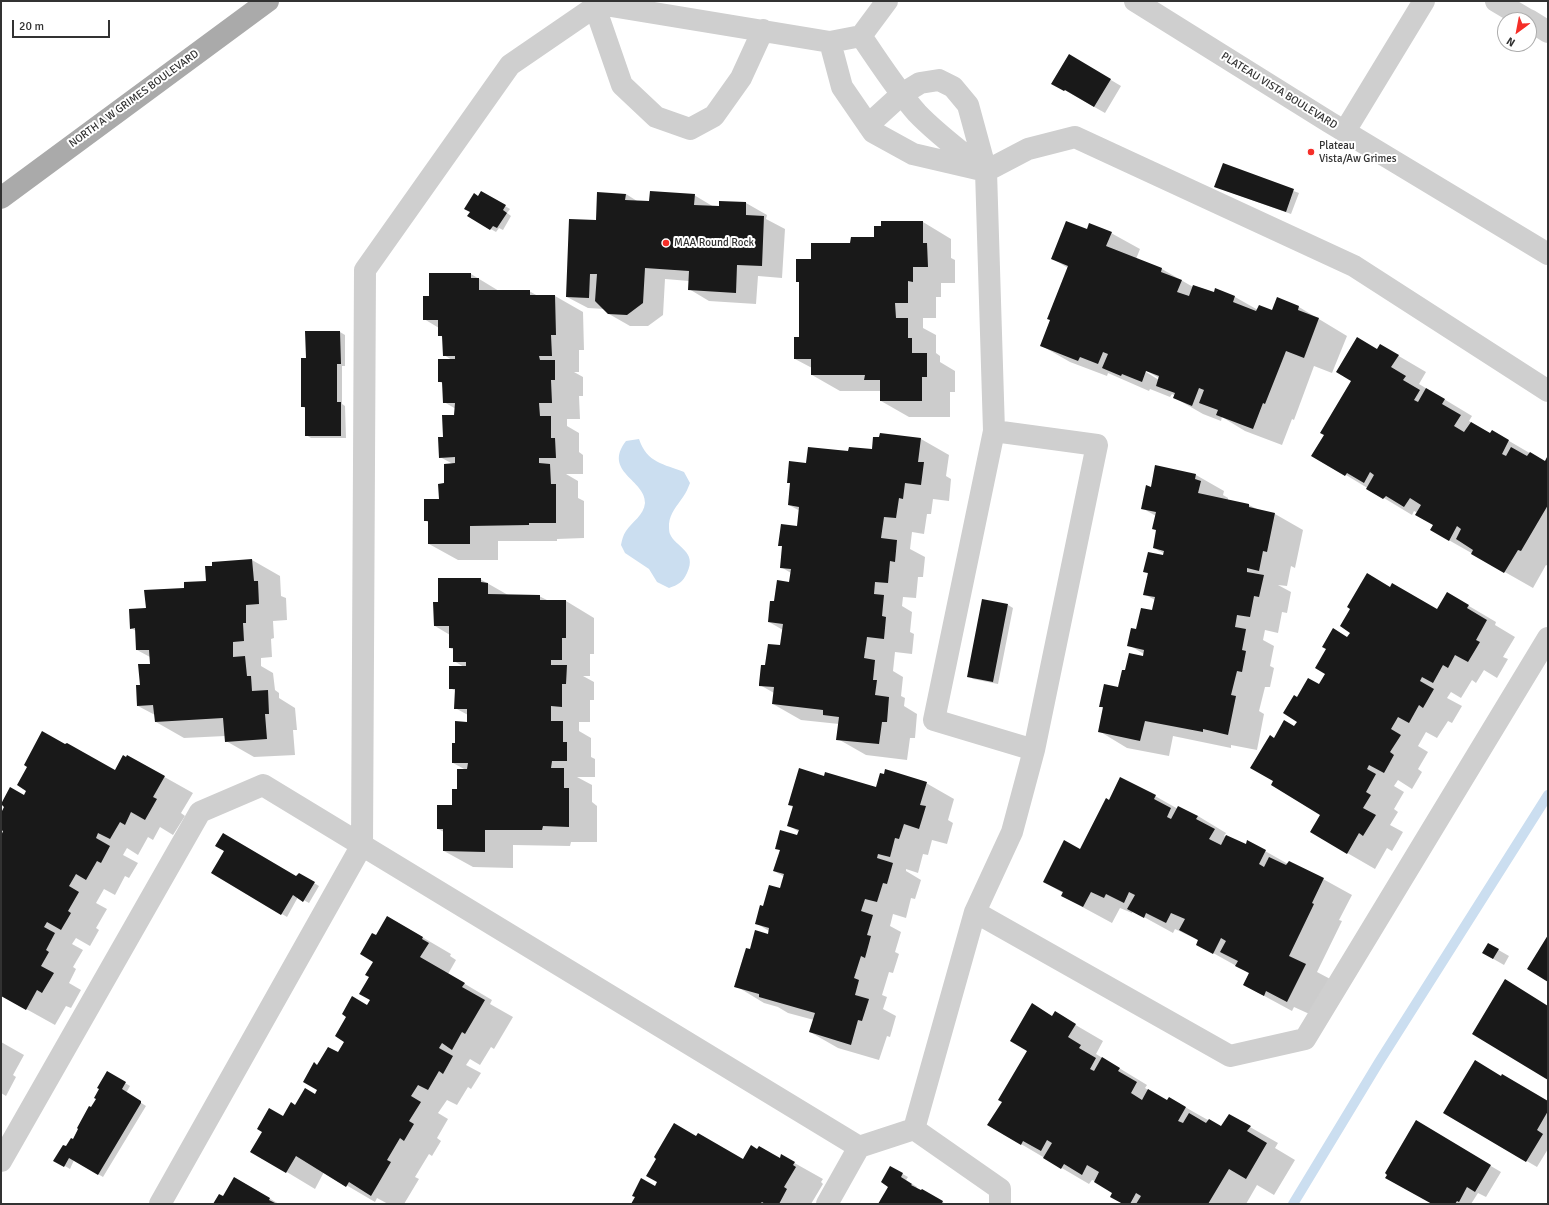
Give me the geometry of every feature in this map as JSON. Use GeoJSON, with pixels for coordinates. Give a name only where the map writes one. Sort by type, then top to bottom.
{"type":"FeatureCollection","features":[{"type":"Feature","properties":{"kind":"main road","name":"NORTH A W GRIMES BOULEVARD"},"geometry":{"type":"LineString","coordinates":[[1,198],[268,1]]}},
{"type":"Feature","properties":{"kind":"street"},"geometry":{"type":"LineString","coordinates":[[160,1204],[362,845],[365,270],[510,65],[599,4],[830,42],[861,36],[887,1]]}},
{"type":"Feature","properties":{"kind":"street","name":"PLATEAU VISTA BOULEVARD"},"geometry":{"type":"LineString","coordinates":[[1135,1],[1548,254]]}},
{"type":"Feature","properties":{"kind":"street"},"geometry":{"type":"LineString","coordinates":[[1345,131],[1424,1]]}},
{"type":"Feature","properties":{"kind":"street"},"geometry":{"type":"LineString","coordinates":[[1496,1],[1515,12]]}},
{"type":"Feature","properties":{"kind":"street"},"geometry":{"type":"LineString","coordinates":[[595,7],[622,85],[656,117],[690,129],[714,116],[741,78],[763,30]]}},
{"type":"Feature","properties":{"kind":"street"},"geometry":{"type":"LineString","coordinates":[[1537,25],[1548,32]]}},
{"type":"Feature","properties":{"kind":"street"},"geometry":{"type":"LineString","coordinates":[[861,36],[902,94],[917,112],[936,132],[986,171]]}},
{"type":"Feature","properties":{"kind":"street"},"geometry":{"type":"LineString","coordinates":[[830,42],[842,87],[873,132],[913,154],[986,171],[1028,149],[1075,137],[1354,266],[1548,391]]}},
{"type":"Feature","properties":{"kind":"street"},"geometry":{"type":"LineString","coordinates":[[868,125],[902,94],[920,83],[939,80],[953,87],[968,105],[986,171],[994,431],[934,720],[1034,750]]}},
{"type":"Feature","properties":{"kind":"street"},"geometry":{"type":"LineString","coordinates":[[914,1129],[975,912],[1012,832],[1034,750],[1097,445],[994,431]]}},
{"type":"Feature","properties":{"kind":"street"},"geometry":{"type":"LineString","coordinates":[[975,912],[1230,1056],[1305,1040],[1548,638]]}},
{"type":"Feature","properties":{"kind":"street"},"geometry":{"type":"LineString","coordinates":[[1,1161],[200,812],[263,785],[859,1147]]}},
{"type":"Feature","properties":{"kind":"street"},"geometry":{"type":"LineString","coordinates":[[828,1204],[859,1147],[914,1129]]}},
{"type":"Feature","properties":{"kind":"street"},"geometry":{"type":"LineString","coordinates":[[914,1129],[1000,1189],[1000,1204]]}},
{"type":"Feature","properties":{"kind":"water"},"geometry":{"type":"Polygon","coordinates":[[[639,439],[642,447],[651,458],[657,462],[684,472],[690,483],[685,494],[672,513],[669,531],[673,539],[688,554],[690,566],[682,581],[669,588],[657,582],[649,569],[625,553],[621,545],[625,533],[640,515],[645,503],[639,488],[627,475],[619,461],[620,452],[626,441],[639,439]]]}},
{"type":"Feature","properties":{"kind":"building"},"geometry":{"type":"Polygon","coordinates":[[[1069,54],[1111,79],[1094,107],[1065,90],[1064,91],[1051,84],[1069,54]]]}},
{"type":"Feature","properties":{"kind":"building"},"geometry":{"type":"Polygon","coordinates":[[[1223,163],[1294,189],[1286,212],[1214,187],[1223,163]]]}},
{"type":"Feature","properties":{"kind":"building"},"geometry":{"type":"Polygon","coordinates":[[[481,191],[506,205],[503,210],[507,213],[497,228],[493,226],[490,230],[467,216],[470,212],[464,209],[474,193],[478,196],[481,191]]]}},
{"type":"Feature","properties":{"kind":"building","name":"MAA Round Rock"},"geometry":{"type":"Polygon","coordinates":[[[650,191],[695,194],[694,205],[719,206],[719,201],[746,202],[746,215],[764,216],[762,266],[737,265],[736,293],[688,290],[689,271],[645,268],[643,303],[627,315],[608,314],[595,301],[597,274],[590,274],[589,298],[566,297],[569,219],[596,220],[597,192],[626,194],[625,200],[649,201],[650,191]]]}},
{"type":"Feature","properties":{"kind":"building"},"geometry":{"type":"Polygon","coordinates":[[[881,221],[923,221],[923,243],[927,243],[928,267],[913,267],[913,282],[908,281],[908,303],[895,303],[896,318],[908,318],[908,338],[912,338],[912,353],[927,353],[927,377],[922,377],[922,401],[880,401],[880,380],[864,380],[865,375],[811,375],[811,359],[794,359],[794,337],[799,337],[799,282],[796,282],[796,259],[811,259],[811,243],[850,243],[851,237],[874,237],[874,226],[881,226],[881,221]]]}},
{"type":"Feature","properties":{"kind":"building"},"geometry":{"type":"Polygon","coordinates":[[[1066,221],[1087,229],[1089,223],[1112,232],[1106,246],[1162,268],[1161,272],[1182,280],[1177,292],[1189,296],[1193,285],[1214,292],[1215,288],[1235,296],[1233,302],[1256,311],[1259,305],[1272,310],[1277,297],[1299,306],[1298,310],[1319,318],[1304,358],[1286,351],[1265,404],[1263,403],[1253,429],[1216,415],[1218,410],[1199,403],[1204,390],[1199,388],[1192,406],[1173,398],[1175,393],[1156,386],[1159,376],[1146,371],[1142,382],[1122,374],[1121,376],[1102,368],[1108,354],[1103,352],[1098,364],[1080,357],[1078,361],[1040,346],[1050,320],[1047,319],[1068,266],[1051,259],[1066,221]]]}},
{"type":"Feature","properties":{"kind":"building"},"geometry":{"type":"Polygon","coordinates":[[[429,273],[471,273],[471,278],[479,278],[479,290],[530,290],[530,295],[555,295],[556,335],[551,335],[552,356],[539,356],[540,360],[555,360],[555,380],[551,380],[552,403],[539,403],[540,416],[551,416],[551,438],[555,438],[556,458],[539,458],[539,463],[550,464],[551,484],[556,484],[556,523],[470,526],[470,544],[428,544],[428,521],[424,521],[424,499],[439,499],[438,484],[444,483],[444,464],[455,463],[455,457],[439,458],[438,437],[443,437],[442,415],[454,415],[455,403],[443,403],[442,382],[438,382],[438,359],[455,359],[455,356],[443,356],[442,336],[438,336],[438,320],[423,320],[423,296],[429,296],[429,273]]]}},
{"type":"Feature","properties":{"kind":"building"},"geometry":{"type":"Polygon","coordinates":[[[305,331],[340,331],[341,364],[337,364],[337,402],[341,402],[341,436],[305,436],[305,407],[301,407],[301,358],[306,358],[305,331]]]}},
{"type":"Feature","properties":{"kind":"building"},"geometry":{"type":"Polygon","coordinates":[[[1357,337],[1377,349],[1380,344],[1399,355],[1391,367],[1406,376],[1403,380],[1420,390],[1414,400],[1418,402],[1426,388],[1445,399],[1442,404],[1461,415],[1454,426],[1464,432],[1471,422],[1490,433],[1492,430],[1509,440],[1502,454],[1506,456],[1511,447],[1527,456],[1530,452],[1545,461],[1548,455],[1548,505],[1521,551],[1518,550],[1504,573],[1471,554],[1473,550],[1456,539],[1461,529],[1457,526],[1449,541],[1430,530],[1433,525],[1415,515],[1421,505],[1410,498],[1404,507],[1386,496],[1383,499],[1366,489],[1374,475],[1370,472],[1364,483],[1347,473],[1345,476],[1311,456],[1324,435],[1320,433],[1351,381],[1336,372],[1357,337]]]}},
{"type":"Feature","properties":{"kind":"building"},"geometry":{"type":"Polygon","coordinates":[[[880,433],[921,438],[918,462],[924,462],[921,485],[905,483],[903,499],[899,498],[896,518],[884,517],[881,538],[897,540],[895,562],[890,561],[888,583],[875,582],[874,594],[884,595],[882,616],[886,617],[884,639],[867,637],[864,658],[875,660],[873,680],[877,680],[875,695],[889,697],[887,722],[882,722],[879,744],[836,740],[839,717],[823,715],[823,710],[772,704],[774,687],[759,686],[759,684],[761,665],[765,665],[768,644],[780,645],[783,624],[768,622],[770,601],[774,601],[777,580],[789,582],[791,569],[780,568],[782,546],[778,546],[781,524],[797,526],[799,507],[788,505],[790,483],[787,483],[789,461],[806,463],[808,447],[848,451],[849,447],[872,449],[873,437],[879,437],[880,433]]]}},
{"type":"Feature","properties":{"kind":"building"},"geometry":{"type":"Polygon","coordinates":[[[1155,465],[1196,474],[1195,479],[1201,481],[1198,493],[1249,504],[1249,507],[1275,513],[1267,552],[1263,551],[1259,571],[1247,568],[1247,572],[1264,575],[1259,597],[1254,596],[1250,617],[1237,615],[1235,627],[1246,629],[1242,650],[1246,651],[1242,672],[1237,671],[1231,695],[1236,696],[1228,735],[1203,729],[1203,732],[1145,721],[1140,741],[1098,732],[1103,707],[1099,707],[1104,684],[1118,687],[1122,670],[1125,670],[1129,653],[1143,656],[1144,650],[1127,646],[1131,628],[1136,629],[1141,608],[1152,610],[1155,597],[1143,595],[1148,573],[1143,572],[1148,552],[1163,555],[1164,551],[1153,548],[1156,530],[1152,529],[1156,512],[1141,509],[1146,485],[1151,487],[1155,465]]]}},
{"type":"Feature","properties":{"kind":"building"},"geometry":{"type":"Polygon","coordinates":[[[252,559],[254,581],[258,581],[259,604],[246,605],[246,623],[243,623],[244,641],[233,642],[233,657],[245,656],[247,676],[251,676],[252,691],[268,690],[269,714],[265,714],[267,739],[225,742],[223,718],[155,722],[153,705],[137,706],[136,685],[140,685],[138,664],[150,664],[149,650],[136,650],[135,628],[130,629],[129,609],[146,608],[144,590],[184,588],[184,582],[206,581],[205,566],[212,566],[212,562],[252,559]]]}},
{"type":"Feature","properties":{"kind":"building"},"geometry":{"type":"Polygon","coordinates":[[[1367,573],[1390,587],[1392,583],[1437,609],[1447,592],[1469,605],[1467,608],[1487,620],[1476,640],[1480,642],[1468,662],[1455,655],[1448,668],[1443,665],[1433,683],[1422,677],[1420,681],[1434,689],[1423,708],[1419,705],[1409,723],[1398,717],[1391,729],[1401,735],[1390,752],[1394,755],[1384,773],[1369,765],[1367,769],[1376,774],[1366,792],[1371,795],[1363,808],[1376,815],[1363,836],[1359,833],[1347,854],[1310,832],[1320,815],[1271,785],[1273,781],[1250,768],[1270,735],[1274,738],[1284,720],[1294,726],[1297,722],[1283,713],[1294,695],[1297,697],[1308,678],[1319,684],[1325,674],[1315,668],[1326,649],[1322,647],[1333,628],[1347,637],[1350,633],[1340,626],[1350,609],[1347,607],[1367,573]]]}},
{"type":"Feature","properties":{"kind":"building"},"geometry":{"type":"Polygon","coordinates":[[[438,578],[481,578],[481,582],[488,583],[488,594],[540,595],[540,600],[566,600],[566,638],[562,638],[562,660],[551,660],[551,665],[567,665],[566,684],[562,684],[562,707],[551,706],[551,721],[563,721],[563,742],[567,742],[567,761],[552,761],[551,768],[564,768],[564,788],[569,788],[569,827],[543,826],[542,830],[485,830],[485,852],[443,851],[443,829],[437,829],[437,805],[452,805],[452,789],[457,789],[457,769],[467,769],[468,763],[452,763],[452,743],[455,743],[455,721],[467,722],[467,709],[454,709],[455,689],[449,689],[449,666],[466,666],[466,662],[453,662],[453,648],[449,648],[449,626],[434,626],[433,602],[438,602],[438,578]]]}},
{"type":"Feature","properties":{"kind":"building"},"geometry":{"type":"Polygon","coordinates":[[[982,599],[1008,604],[993,682],[967,677],[982,599]]]}},
{"type":"Feature","properties":{"kind":"building"},"geometry":{"type":"Polygon","coordinates":[[[42,731],[115,770],[123,755],[126,757],[127,755],[165,776],[153,797],[157,799],[145,820],[131,812],[125,825],[120,822],[110,839],[98,833],[96,838],[110,846],[101,863],[97,861],[86,880],[76,874],[69,886],[79,892],[68,911],[71,913],[61,930],[47,922],[44,927],[55,933],[46,950],[49,952],[41,966],[54,973],[42,993],[37,990],[26,1010],[1,996],[1,836],[3,831],[1,830],[1,813],[4,807],[1,804],[10,787],[24,795],[26,791],[17,785],[27,767],[24,765],[42,731]]]}},
{"type":"Feature","properties":{"kind":"building"},"geometry":{"type":"Polygon","coordinates":[[[799,768],[824,776],[825,772],[876,787],[880,773],[884,774],[885,769],[927,782],[920,805],[926,806],[919,829],[904,824],[899,839],[895,838],[890,857],[878,854],[877,858],[893,863],[887,884],[883,883],[877,902],[865,899],[861,911],[873,915],[867,935],[871,936],[865,958],[861,956],[854,978],[859,980],[855,995],[869,999],[862,1021],[858,1020],[851,1045],[809,1032],[815,1013],[759,997],[759,994],[734,987],[746,948],[750,949],[755,930],[768,934],[769,928],[755,924],[760,905],[763,906],[769,885],[780,888],[784,874],[773,871],[780,850],[775,849],[780,830],[797,835],[799,830],[787,826],[793,806],[788,805],[799,768]]]}},
{"type":"Feature","properties":{"kind":"building"},"geometry":{"type":"Polygon","coordinates":[[[1120,777],[1156,795],[1154,799],[1171,808],[1167,817],[1171,819],[1178,806],[1198,816],[1196,819],[1215,829],[1209,839],[1221,845],[1226,835],[1246,844],[1247,840],[1266,850],[1259,864],[1264,867],[1269,857],[1286,865],[1289,861],[1324,878],[1312,903],[1314,904],[1289,956],[1306,964],[1287,1002],[1266,991],[1264,996],[1243,985],[1249,973],[1235,966],[1238,961],[1220,952],[1226,941],[1221,938],[1213,954],[1196,945],[1198,940],[1179,930],[1185,919],[1171,913],[1166,923],[1146,913],[1144,918],[1127,909],[1135,895],[1129,892],[1124,903],[1106,894],[1104,898],[1091,892],[1083,907],[1061,896],[1063,892],[1043,882],[1064,840],[1080,849],[1106,798],[1109,800],[1120,777]]]}},
{"type":"Feature","properties":{"kind":"building"},"geometry":{"type":"Polygon","coordinates":[[[223,833],[296,876],[299,873],[315,882],[303,902],[293,895],[281,915],[211,873],[224,851],[215,846],[223,833]]]}},
{"type":"Feature","properties":{"kind":"building"},"geometry":{"type":"Polygon","coordinates":[[[387,916],[423,937],[422,939],[429,943],[420,957],[465,983],[462,987],[485,1000],[465,1034],[462,1032],[452,1050],[442,1043],[439,1048],[453,1056],[443,1074],[439,1071],[428,1090],[418,1085],[411,1096],[421,1102],[409,1121],[414,1124],[404,1141],[400,1138],[387,1160],[391,1162],[371,1196],[349,1182],[346,1187],[296,1156],[286,1173],[250,1152],[262,1132],[257,1129],[269,1108],[283,1116],[291,1102],[295,1105],[305,1088],[315,1094],[317,1090],[303,1082],[314,1062],[317,1065],[328,1047],[338,1052],[344,1042],[335,1036],[346,1017],[342,1014],[352,996],[367,1005],[370,1000],[359,994],[369,977],[365,975],[373,962],[360,954],[372,933],[376,935],[387,916]]]}},
{"type":"Feature","properties":{"kind":"building"},"geometry":{"type":"Polygon","coordinates":[[[1548,935],[1548,982],[1527,969],[1548,935]]]}},
{"type":"Feature","properties":{"kind":"building"},"geometry":{"type":"Polygon","coordinates":[[[1488,943],[1499,949],[1493,959],[1482,953],[1488,943]]]}},
{"type":"Feature","properties":{"kind":"building"},"geometry":{"type":"Polygon","coordinates":[[[1505,979],[1548,1006],[1548,1080],[1472,1034],[1505,979]]]}},
{"type":"Feature","properties":{"kind":"building"},"geometry":{"type":"Polygon","coordinates":[[[1032,1003],[1052,1016],[1055,1011],[1076,1024],[1068,1037],[1081,1045],[1079,1048],[1096,1058],[1090,1069],[1094,1071],[1102,1057],[1120,1068],[1118,1071],[1137,1082],[1131,1093],[1142,1100],[1148,1089],[1167,1100],[1169,1097],[1186,1107],[1178,1121],[1183,1123],[1189,1113],[1206,1123],[1209,1119],[1221,1126],[1229,1114],[1251,1126],[1247,1131],[1267,1143],[1246,1179],[1229,1169],[1208,1204],[1136,1204],[1141,1196],[1136,1193],[1130,1204],[1123,1204],[1110,1197],[1112,1193],[1094,1182],[1099,1172],[1087,1165],[1082,1175],[1064,1164],[1061,1169],[1043,1158],[1052,1143],[1047,1140],[1041,1151],[1023,1141],[1021,1145],[987,1125],[1002,1102],[998,1100],[1027,1051],[1010,1041],[1032,1003]]]}},
{"type":"Feature","properties":{"kind":"building"},"geometry":{"type":"Polygon","coordinates":[[[1475,1060],[1501,1076],[1502,1074],[1548,1101],[1548,1111],[1537,1130],[1543,1134],[1526,1162],[1443,1113],[1475,1060]]]}},
{"type":"Feature","properties":{"kind":"building"},"geometry":{"type":"Polygon","coordinates":[[[107,1071],[126,1082],[122,1089],[141,1101],[141,1103],[98,1175],[69,1158],[64,1167],[53,1161],[63,1145],[66,1146],[71,1138],[73,1139],[89,1106],[91,1107],[96,1099],[94,1098],[99,1089],[97,1088],[107,1071]]]}},
{"type":"Feature","properties":{"kind":"building"},"geometry":{"type":"Polygon","coordinates":[[[1416,1120],[1491,1165],[1475,1192],[1467,1187],[1459,1202],[1457,1201],[1455,1204],[1432,1204],[1385,1178],[1387,1175],[1385,1173],[1416,1120]]]}},
{"type":"Feature","properties":{"kind":"building"},"geometry":{"type":"Polygon","coordinates":[[[674,1123],[696,1136],[698,1133],[743,1159],[751,1145],[757,1149],[759,1146],[780,1158],[781,1154],[795,1162],[793,1165],[796,1167],[784,1187],[787,1189],[779,1204],[765,1204],[762,1202],[760,1204],[631,1204],[635,1197],[632,1196],[641,1178],[655,1186],[657,1182],[646,1176],[656,1159],[654,1157],[674,1123]]]}},
{"type":"Feature","properties":{"kind":"building"},"geometry":{"type":"Polygon","coordinates":[[[890,1166],[903,1173],[901,1177],[912,1184],[911,1185],[921,1190],[922,1189],[943,1201],[942,1203],[944,1204],[878,1204],[888,1187],[881,1182],[890,1166]]]}},
{"type":"Feature","properties":{"kind":"building"},"geometry":{"type":"Polygon","coordinates":[[[234,1177],[270,1198],[269,1200],[277,1204],[213,1204],[219,1194],[223,1196],[234,1177]]]}},
{"type":"Feature","properties":{"kind":"waterway"},"geometry":{"type":"LineString","coordinates":[[1293,1204],[1379,1062],[1548,795]]}},
{"type":"Feature","properties":{"kind":"place","name":"Plateau Vista/Aw Grimes"},"geometry":{"type":"Point","coordinates":[1311,152]}},
{"type":"Feature","properties":{"kind":"place","name":"MAA Round Rock"},"geometry":{"type":"Point","coordinates":[666,243]}}]}
